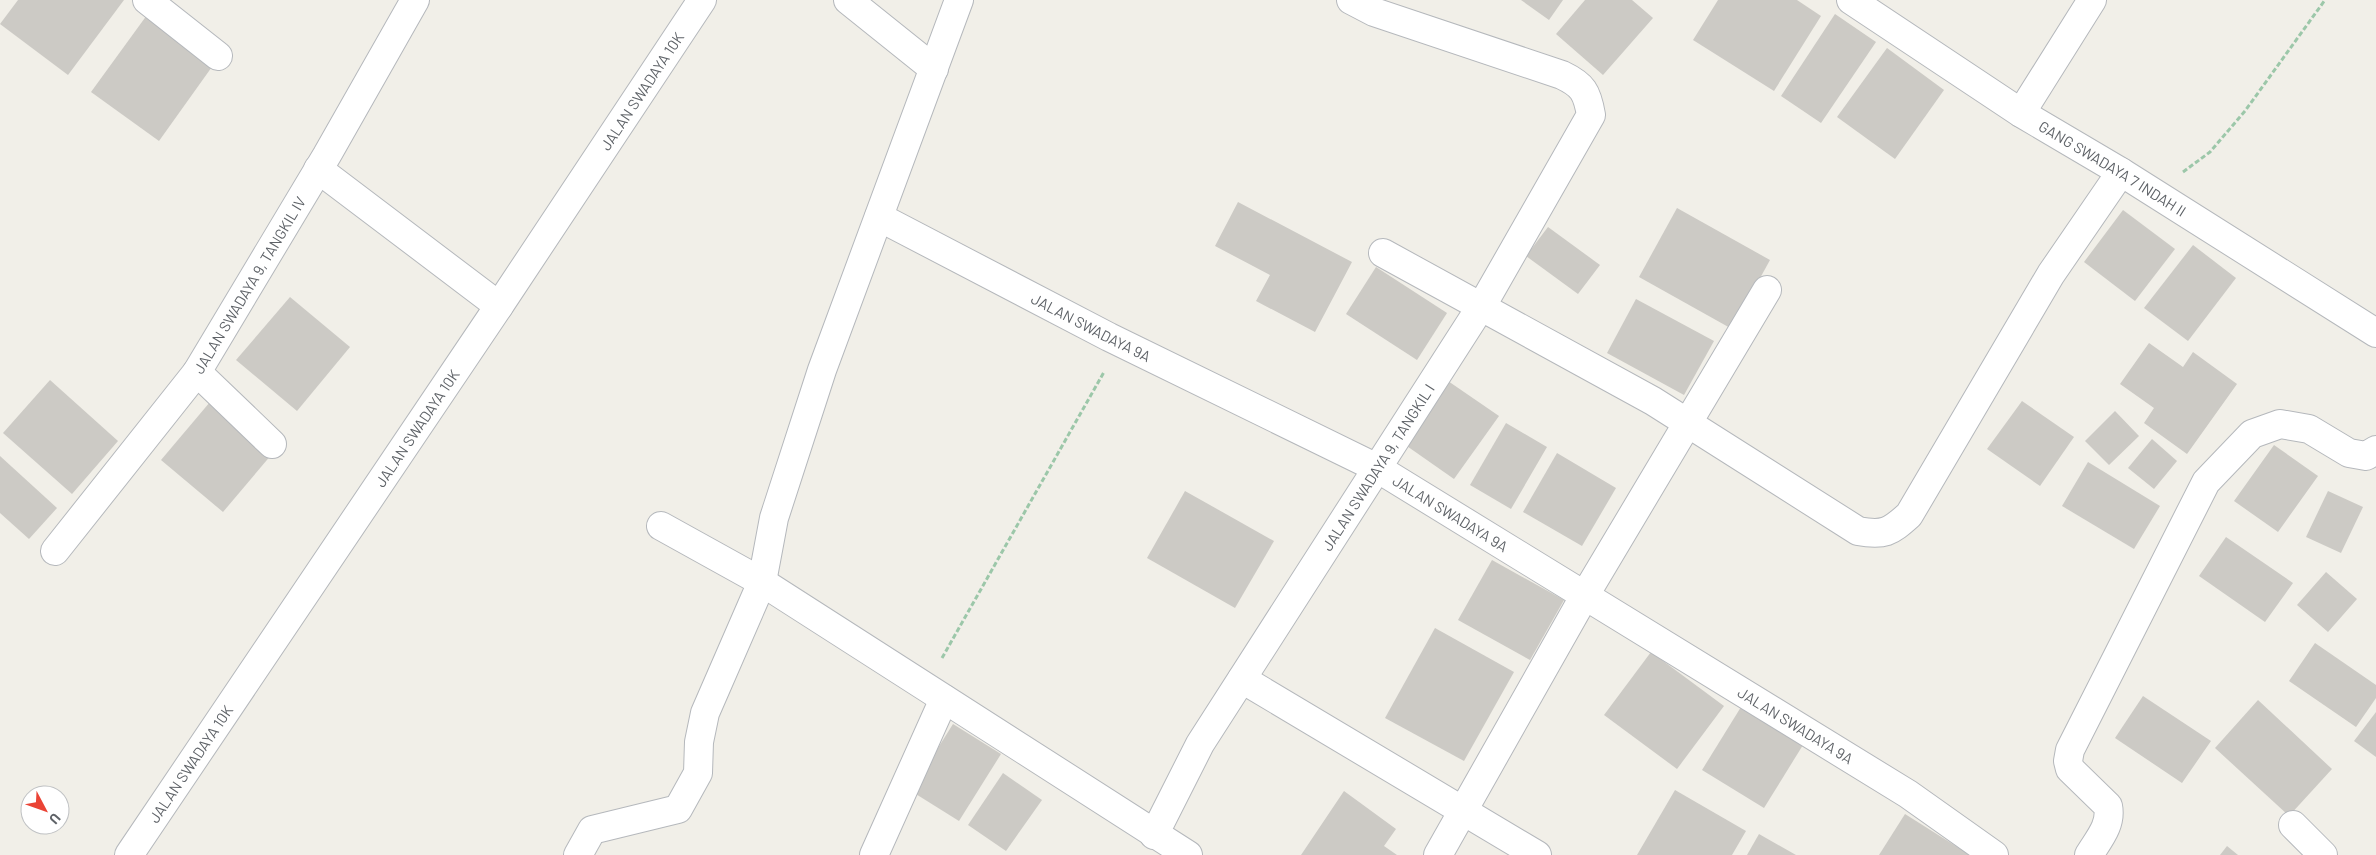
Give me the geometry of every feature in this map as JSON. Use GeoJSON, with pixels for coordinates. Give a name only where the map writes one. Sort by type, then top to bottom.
{"type":"FeatureCollection","features":[{"type":"Feature","properties":{"kind":"street"},"geometry":{"type":"LineString","coordinates":[[147,0],[218,56]]}},
{"type":"Feature","properties":{"kind":"street","name":"JALAN SWADAYA 9, TANGKIL IV"},"geometry":{"type":"LineString","coordinates":[[55,551],[197,372],[318,169],[415,0]]}},
{"type":"Feature","properties":{"kind":"street","name":"JALAN SWADAYA 10K"},"geometry":{"type":"LineString","coordinates":[[128,855],[499,306],[702,0]]}},
{"type":"Feature","properties":{"kind":"street"},"geometry":{"type":"LineString","coordinates":[[848,0],[934,69]]}},
{"type":"Feature","properties":{"kind":"street"},"geometry":{"type":"LineString","coordinates":[[578,855],[592,830],[678,810],[698,774],[698,742],[705,713],[762,582],[774,518],[822,370],[960,0]]}},
{"type":"Feature","properties":{"kind":"street","name":"JALAN SWADAYA 9, TANGKIL I"},"geometry":{"type":"LineString","coordinates":[[1154,835],[1200,744],[1480,306],[1592,115],[1588,97],[1578,83],[1562,75],[1374,12],[1351,0]]}},
{"type":"Feature","properties":{"kind":"street","name":"GANG SWADAYA 7 INDAH II"},"geometry":{"type":"LineString","coordinates":[[1850,0],[2021,112],[2121,172],[2376,333]]}},
{"type":"Feature","properties":{"kind":"street"},"geometry":{"type":"LineString","coordinates":[[2021,112],[2092,0]]}},
{"type":"Feature","properties":{"kind":"street"},"geometry":{"type":"LineString","coordinates":[[318,169],[499,306]]}},
{"type":"Feature","properties":{"kind":"street"},"geometry":{"type":"LineString","coordinates":[[1383,253],[1653,401],[1858,531],[1877,535],[1892,530],[1909,515],[2051,274],[2121,172]]}},
{"type":"Feature","properties":{"kind":"street","name":"JALAN SWADAYA 9A"},"geometry":{"type":"LineString","coordinates":[[879,217],[1121,342],[1376,468],[1908,794],[1994,855]]}},
{"type":"Feature","properties":{"kind":"street"},"geometry":{"type":"LineString","coordinates":[[1438,855],[1585,595],[1689,424],[1767,290]]}},
{"type":"Feature","properties":{"kind":"street"},"geometry":{"type":"LineString","coordinates":[[197,372],[272,444]]}},
{"type":"Feature","properties":{"kind":"street"},"geometry":{"type":"LineString","coordinates":[[2088,855],[2108,822],[2110,814],[2108,806],[2070,769],[2068,761],[2070,750],[2206,482],[2252,434],[2280,424],[2309,430],[2349,453],[2366,456],[2376,450]]}},
{"type":"Feature","properties":{"kind":"street"},"geometry":{"type":"LineString","coordinates":[[661,526],[762,582],[1154,835],[1188,855]]}},
{"type":"Feature","properties":{"kind":"street"},"geometry":{"type":"LineString","coordinates":[[1242,679],[1537,855]]}},
{"type":"Feature","properties":{"kind":"street"},"geometry":{"type":"LineString","coordinates":[[874,855],[935,693]]}},
{"type":"Feature","properties":{"kind":"street"},"geometry":{"type":"LineString","coordinates":[[2293,825],[2324,855]]}},
{"type":"Feature","properties":{"kind":"path"},"geometry":{"type":"LineString","coordinates":[[2155,194],[2210,152],[2245,111],[2325,0]]}},
{"type":"Feature","properties":{"kind":"path"},"geometry":{"type":"LineString","coordinates":[[935,693],[1121,342]]}},
{"type":"Feature","properties":{"kind":"building"},"geometry":{"type":"Polygon","coordinates":[[[18,0],[124,0],[68,75],[0,24],[18,0]]]}},
{"type":"Feature","properties":{"kind":"building"},"geometry":{"type":"Polygon","coordinates":[[[1521,0],[1563,0],[1549,20],[1521,0]]]}},
{"type":"Feature","properties":{"kind":"building"},"geometry":{"type":"Polygon","coordinates":[[[1585,0],[1632,0],[1653,18],[1603,75],[1556,34],[1585,0]]]}},
{"type":"Feature","properties":{"kind":"building"},"geometry":{"type":"Polygon","coordinates":[[[1718,0],[1797,0],[1821,16],[1774,91],[1693,40],[1718,0]]]}},
{"type":"Feature","properties":{"kind":"building"},"geometry":{"type":"Polygon","coordinates":[[[1835,14],[1876,42],[1821,123],[1781,96],[1835,14]]]}},
{"type":"Feature","properties":{"kind":"building"},"geometry":{"type":"Polygon","coordinates":[[[147,15],[214,64],[159,141],[91,92],[147,15]]]}},
{"type":"Feature","properties":{"kind":"building"},"geometry":{"type":"Polygon","coordinates":[[[1887,48],[1944,90],[1895,159],[1837,117],[1887,48]]]}},
{"type":"Feature","properties":{"kind":"building"},"geometry":{"type":"Polygon","coordinates":[[[1238,202],[1352,262],[1315,332],[1256,301],[1270,275],[1215,246],[1238,202]]]}},
{"type":"Feature","properties":{"kind":"building"},"geometry":{"type":"Polygon","coordinates":[[[1677,208],[1770,260],[1732,329],[1639,277],[1677,208]]]}},
{"type":"Feature","properties":{"kind":"building"},"geometry":{"type":"Polygon","coordinates":[[[2123,210],[2175,249],[2135,301],[2084,262],[2123,210]]]}},
{"type":"Feature","properties":{"kind":"building"},"geometry":{"type":"Polygon","coordinates":[[[1548,227],[1600,265],[1578,294],[1526,256],[1548,227]]]}},
{"type":"Feature","properties":{"kind":"building"},"geometry":{"type":"Polygon","coordinates":[[[2193,245],[2236,278],[2188,341],[2144,308],[2193,245]]]}},
{"type":"Feature","properties":{"kind":"building"},"geometry":{"type":"Polygon","coordinates":[[[1376,267],[1447,313],[1417,360],[1346,314],[1376,267]]]}},
{"type":"Feature","properties":{"kind":"building"},"geometry":{"type":"Polygon","coordinates":[[[290,297],[350,347],[297,411],[236,360],[290,297]]]}},
{"type":"Feature","properties":{"kind":"building"},"geometry":{"type":"Polygon","coordinates":[[[1636,299],[1714,341],[1684,395],[1607,353],[1636,299]]]}},
{"type":"Feature","properties":{"kind":"building"},"geometry":{"type":"Polygon","coordinates":[[[2149,343],[2183,367],[2193,352],[2237,384],[2187,454],[2144,423],[2154,408],[2120,384],[2149,343]]]}},
{"type":"Feature","properties":{"kind":"building"},"geometry":{"type":"Polygon","coordinates":[[[50,380],[118,441],[72,494],[3,433],[50,380]]]}},
{"type":"Feature","properties":{"kind":"building"},"geometry":{"type":"Polygon","coordinates":[[[1448,381],[1499,416],[1454,479],[1404,444],[1448,381]]]}},
{"type":"Feature","properties":{"kind":"building"},"geometry":{"type":"Polygon","coordinates":[[[2022,401],[2074,437],[2040,486],[1987,449],[2022,401]]]}},
{"type":"Feature","properties":{"kind":"building"},"geometry":{"type":"Polygon","coordinates":[[[210,402],[272,454],[223,512],[161,460],[210,402]]]}},
{"type":"Feature","properties":{"kind":"building"},"geometry":{"type":"Polygon","coordinates":[[[2115,411],[2139,436],[2109,465],[2085,441],[2115,411]]]}},
{"type":"Feature","properties":{"kind":"building"},"geometry":{"type":"Polygon","coordinates":[[[1506,423],[1547,447],[1511,509],[1470,485],[1506,423]]]}},
{"type":"Feature","properties":{"kind":"building"},"geometry":{"type":"Polygon","coordinates":[[[2152,439],[2177,461],[2154,489],[2128,468],[2152,439]]]}},
{"type":"Feature","properties":{"kind":"building"},"geometry":{"type":"Polygon","coordinates":[[[2274,445],[2318,476],[2278,532],[2234,501],[2274,445]]]}},
{"type":"Feature","properties":{"kind":"building"},"geometry":{"type":"Polygon","coordinates":[[[1557,453],[1616,488],[1582,546],[1523,512],[1557,453]]]}},
{"type":"Feature","properties":{"kind":"building"},"geometry":{"type":"Polygon","coordinates":[[[0,456],[57,508],[29,539],[0,513],[0,456]]]}},
{"type":"Feature","properties":{"kind":"building"},"geometry":{"type":"Polygon","coordinates":[[[2088,462],[2160,506],[2134,549],[2062,506],[2088,462]]]}},
{"type":"Feature","properties":{"kind":"building"},"geometry":{"type":"Polygon","coordinates":[[[1185,491],[1274,541],[1235,608],[1147,558],[1185,491]]]}},
{"type":"Feature","properties":{"kind":"building"},"geometry":{"type":"Polygon","coordinates":[[[2328,491],[2363,507],[2341,553],[2306,537],[2328,491]]]}},
{"type":"Feature","properties":{"kind":"building"},"geometry":{"type":"Polygon","coordinates":[[[2226,537],[2293,583],[2265,622],[2199,576],[2226,537]]]}},
{"type":"Feature","properties":{"kind":"building"},"geometry":{"type":"Polygon","coordinates":[[[1492,560],[1564,600],[1530,660],[1458,620],[1492,560]]]}},
{"type":"Feature","properties":{"kind":"building"},"geometry":{"type":"Polygon","coordinates":[[[2326,572],[2357,599],[2328,632],[2297,605],[2326,572]]]}},
{"type":"Feature","properties":{"kind":"building"},"geometry":{"type":"Polygon","coordinates":[[[1435,628],[1514,672],[1464,761],[1385,718],[1435,628]]]}},
{"type":"Feature","properties":{"kind":"building"},"geometry":{"type":"Polygon","coordinates":[[[2315,643],[2376,685],[2376,698],[2356,727],[2289,681],[2315,643]]]}},
{"type":"Feature","properties":{"kind":"building"},"geometry":{"type":"Polygon","coordinates":[[[1651,652],[1724,706],[1677,769],[1604,715],[1651,652]]]}},
{"type":"Feature","properties":{"kind":"building"},"geometry":{"type":"Polygon","coordinates":[[[2143,696],[2211,741],[2182,783],[2115,738],[2143,696]]]}},
{"type":"Feature","properties":{"kind":"building"},"geometry":{"type":"Polygon","coordinates":[[[2258,700],[2332,769],[2289,816],[2215,748],[2258,700]]]}},
{"type":"Feature","properties":{"kind":"building"},"geometry":{"type":"Polygon","coordinates":[[[1741,707],[1803,745],[1764,808],[1702,770],[1741,707]]]}},
{"type":"Feature","properties":{"kind":"building"},"geometry":{"type":"Polygon","coordinates":[[[2376,712],[2376,757],[2354,741],[2376,712]]]}},
{"type":"Feature","properties":{"kind":"building"},"geometry":{"type":"Polygon","coordinates":[[[953,724],[1001,754],[959,821],[911,791],[953,724]]]}},
{"type":"Feature","properties":{"kind":"building"},"geometry":{"type":"Polygon","coordinates":[[[1003,773],[1042,800],[1006,851],[968,825],[1003,773]]]}},
{"type":"Feature","properties":{"kind":"building"},"geometry":{"type":"Polygon","coordinates":[[[1675,790],[1746,831],[1732,855],[1637,855],[1675,790]]]}},
{"type":"Feature","properties":{"kind":"building"},"geometry":{"type":"Polygon","coordinates":[[[1344,791],[1396,829],[1384,846],[1397,855],[1301,855],[1344,791]]]}},
{"type":"Feature","properties":{"kind":"building"},"geometry":{"type":"Polygon","coordinates":[[[1905,814],[1970,855],[1879,855],[1905,814]]]}},
{"type":"Feature","properties":{"kind":"building"},"geometry":{"type":"Polygon","coordinates":[[[1759,834],[1796,855],[1747,855],[1759,834]]]}},
{"type":"Feature","properties":{"kind":"building"},"geometry":{"type":"Polygon","coordinates":[[[2227,846],[2238,855],[2220,855],[2227,846]]]}}]}
